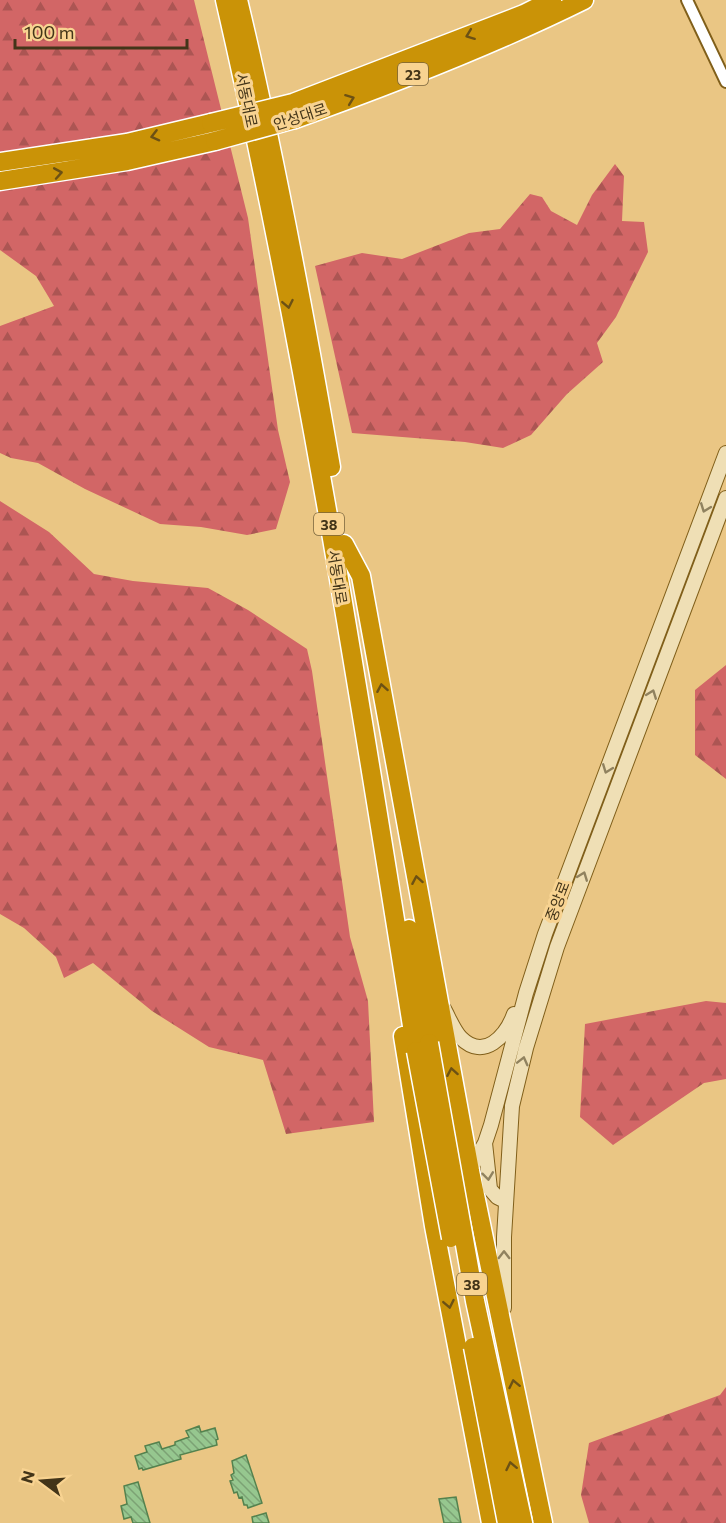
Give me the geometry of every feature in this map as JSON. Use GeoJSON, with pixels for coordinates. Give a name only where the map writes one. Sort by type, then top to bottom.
{"type":"FeatureCollection","features":[{"type":"Feature","properties":{"kind":"highway","name":"서동대로"},"geometry":{"type":"LineString","coordinates":[[225,0],[339,548]]}},
{"type":"Feature","properties":{"kind":"highway","name":"서동대로"},"geometry":{"type":"LineString","coordinates":[[238,0],[258,85],[304,314],[339,548],[422,1047]]}},
{"type":"Feature","properties":{"kind":"highway","name":"안성대로"},"geometry":{"type":"LineString","coordinates":[[527,20],[552,0]]}},
{"type":"Feature","properties":{"kind":"highway","name":"안성대로"},"geometry":{"type":"LineString","coordinates":[[0,181],[127,161],[213,132],[347,100],[527,20],[584,0]]}},
{"type":"Feature","properties":{"kind":"highway","name":"안성대로"},"geometry":{"type":"LineString","coordinates":[[0,162],[213,132]]}},
{"type":"Feature","properties":{"kind":"highway"},"geometry":{"type":"LineString","coordinates":[[339,548],[361,576],[470,1171],[543,1523]]}},
{"type":"Feature","properties":{"kind":"highway"},"geometry":{"type":"LineString","coordinates":[[339,548],[328,589],[434,1226],[491,1523]]}},
{"type":"Feature","properties":{"kind":"highway","name":"38"},"geometry":{"type":"LineString","coordinates":[[422,1047],[507,1523]]}},
{"type":"Feature","properties":{"kind":"highway","name":"38"},"geometry":{"type":"LineString","coordinates":[[422,1047],[523,1523]]}},
{"type":"Feature","properties":{"kind":"highway"},"geometry":{"type":"LineString","coordinates":[[415,1110],[427,1128],[447,1123],[457,1101]]}},
{"type":"Feature","properties":{"kind":"main road","name":"중앙로"},"geometry":{"type":"LineString","coordinates":[[434,1226],[470,1171],[484,1143],[538,953],[726,453]]}},
{"type":"Feature","properties":{"kind":"main road","name":"중앙로"},"geometry":{"type":"LineString","coordinates":[[504,1334],[505,1201],[512,1106],[543,990],[561,936],[726,498]]}},
{"type":"Feature","properties":{"kind":"main road"},"geometry":{"type":"LineString","coordinates":[[439,1000],[460,1037],[472,1046],[484,1048],[500,1039],[512,1020],[538,953]]}},
{"type":"Feature","properties":{"kind":"main road"},"geometry":{"type":"LineString","coordinates":[[484,1143],[490,1189],[497,1197],[505,1201]]}},
{"type":"Feature","properties":{"kind":"street"},"geometry":{"type":"LineString","coordinates":[[687,0],[726,82]]}},
{"type":"Feature","properties":{"kind":"green space"},"geometry":{"type":"Polygon","coordinates":[[[0,0],[194,0],[248,218],[278,430],[290,482],[276,529],[247,535],[201,527],[160,524],[85,489],[38,463],[11,458],[0,453],[0,326],[54,306],[36,276],[0,250],[0,0]]]}},
{"type":"Feature","properties":{"kind":"green space"},"geometry":{"type":"Polygon","coordinates":[[[615,164],[624,176],[622,221],[644,222],[648,252],[616,317],[597,343],[603,362],[567,394],[531,435],[503,448],[465,442],[352,433],[315,266],[362,253],[402,259],[469,233],[500,229],[530,194],[542,197],[551,211],[577,225],[592,195],[615,164]]]}},
{"type":"Feature","properties":{"kind":"green space"},"geometry":{"type":"Polygon","coordinates":[[[0,501],[49,532],[94,574],[133,581],[208,588],[248,610],[307,649],[350,937],[368,1001],[374,1122],[286,1134],[263,1060],[209,1047],[152,1011],[93,963],[64,978],[56,957],[24,928],[0,914],[0,501]]]}},
{"type":"Feature","properties":{"kind":"green space"},"geometry":{"type":"Polygon","coordinates":[[[726,665],[726,779],[695,755],[695,690],[726,665]]]}},
{"type":"Feature","properties":{"kind":"green space"},"geometry":{"type":"Polygon","coordinates":[[[706,1001],[726,1003],[726,1079],[704,1083],[613,1145],[580,1117],[585,1024],[706,1001]]]}},
{"type":"Feature","properties":{"kind":"green space"},"geometry":{"type":"Polygon","coordinates":[[[726,1387],[726,1523],[589,1523],[581,1495],[589,1443],[720,1395],[726,1387]]]}},
{"type":"Feature","properties":{"kind":"building"},"geometry":{"type":"Polygon","coordinates":[[[199,1426],[201,1432],[215,1428],[217,1445],[180,1455],[181,1459],[143,1470],[139,1469],[135,1456],[147,1452],[145,1446],[159,1442],[162,1449],[175,1445],[175,1442],[189,1437],[186,1431],[199,1426]]]}},
{"type":"Feature","properties":{"kind":"building"},"geometry":{"type":"Polygon","coordinates":[[[246,1455],[262,1503],[248,1508],[244,1505],[242,1497],[239,1498],[237,1492],[234,1493],[230,1481],[233,1480],[231,1475],[234,1473],[232,1461],[246,1455]]]}},
{"type":"Feature","properties":{"kind":"building"},"geometry":{"type":"Polygon","coordinates":[[[138,1482],[150,1523],[133,1523],[131,1517],[124,1519],[121,1506],[127,1504],[124,1486],[138,1482]]]}},
{"type":"Feature","properties":{"kind":"building"},"geometry":{"type":"Polygon","coordinates":[[[456,1497],[461,1523],[444,1523],[439,1499],[456,1497]]]}},
{"type":"Feature","properties":{"kind":"building"},"geometry":{"type":"Polygon","coordinates":[[[266,1513],[269,1523],[253,1523],[252,1517],[266,1513]]]}}]}
